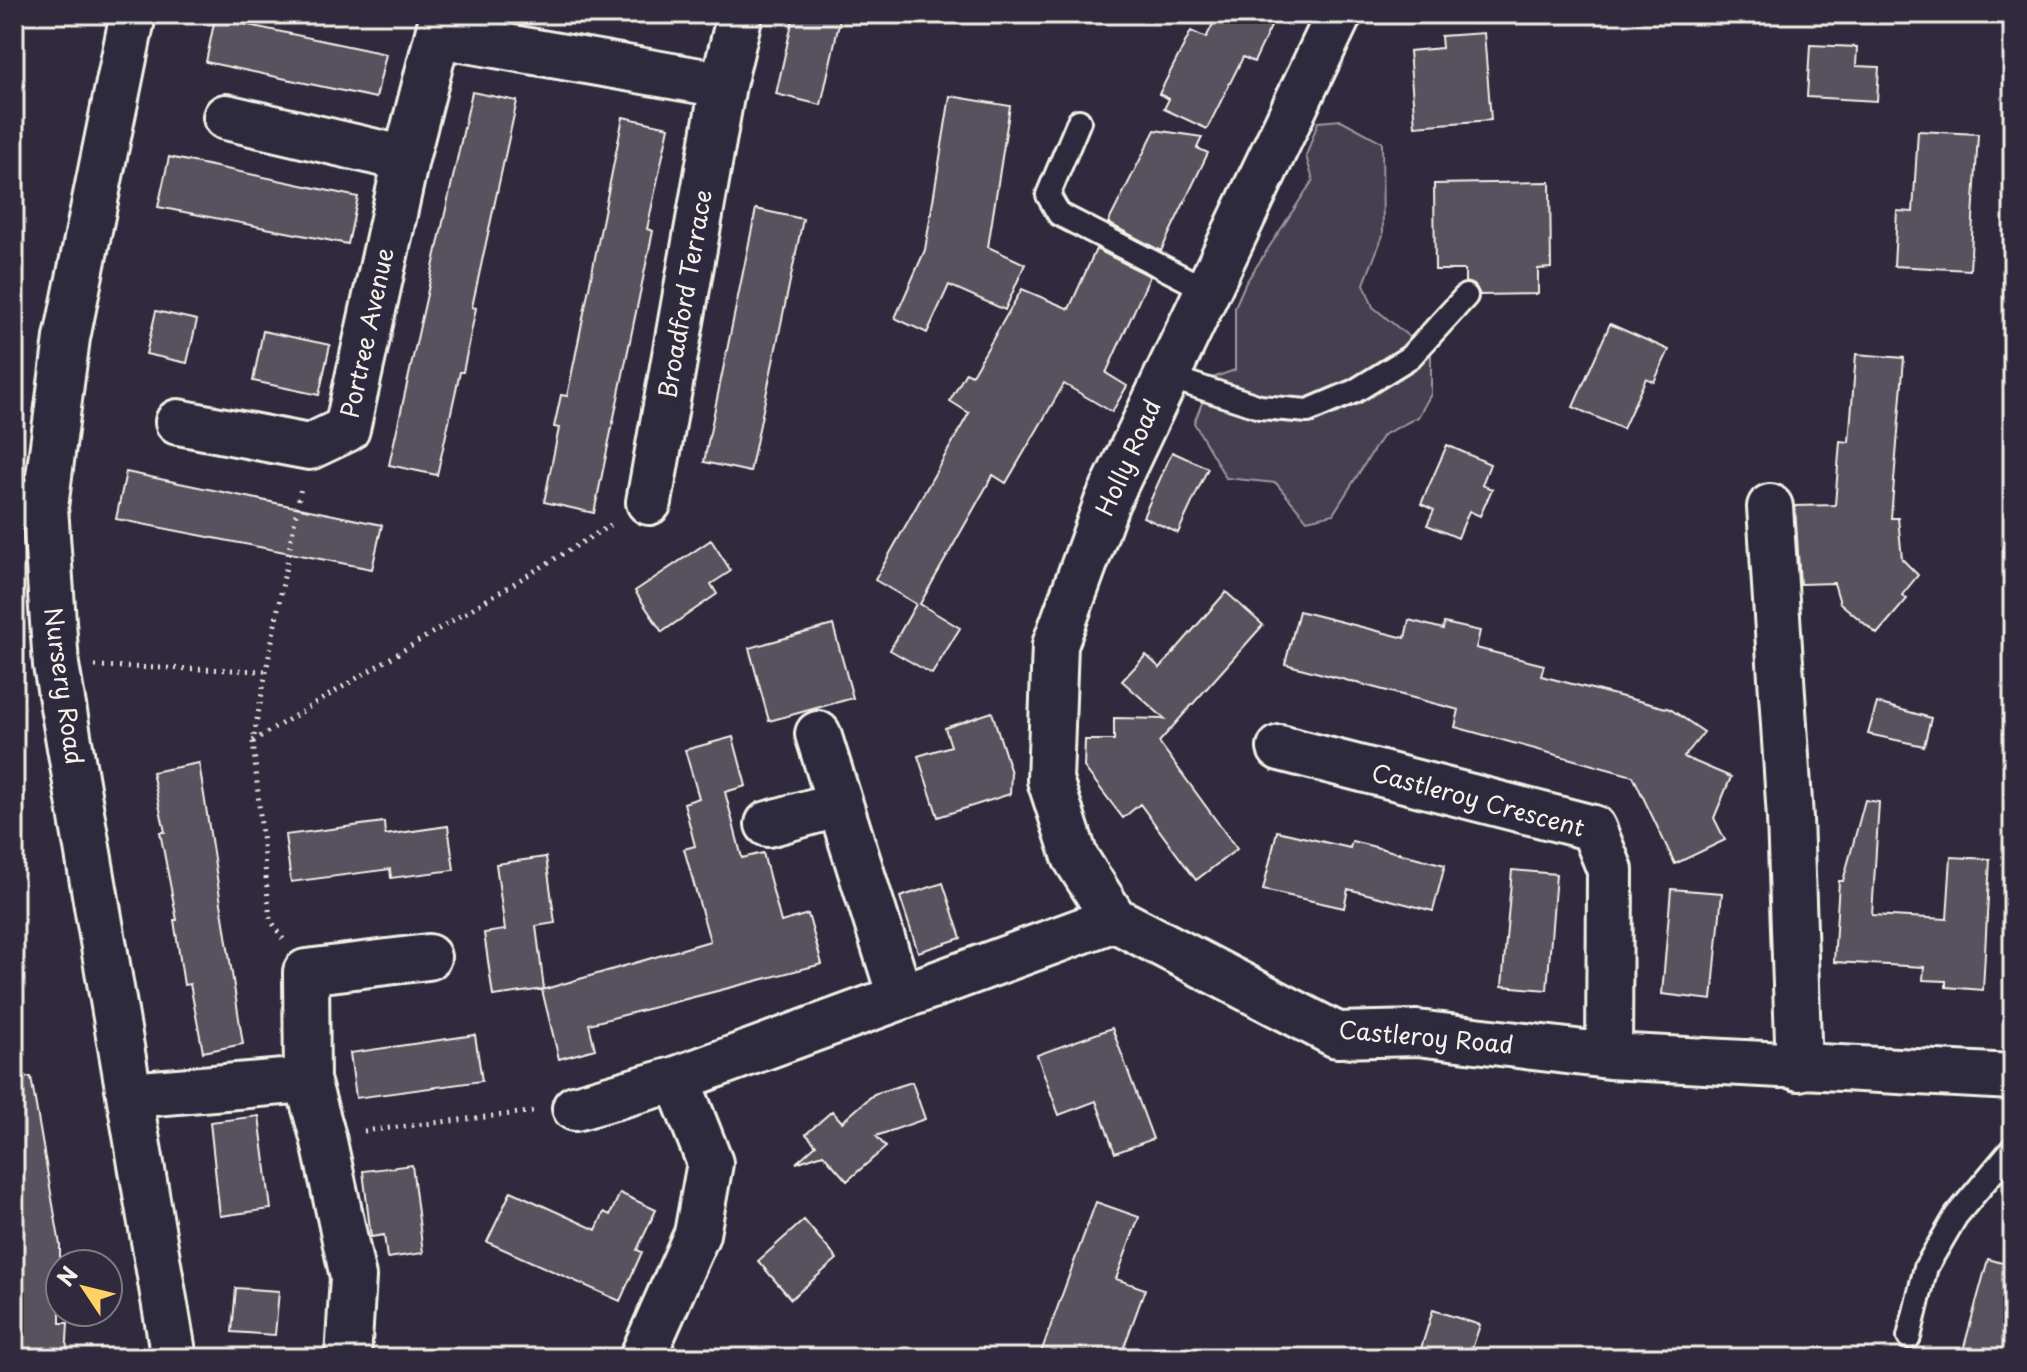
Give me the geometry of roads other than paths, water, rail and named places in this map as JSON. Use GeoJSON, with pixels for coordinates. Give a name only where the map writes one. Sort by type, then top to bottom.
{"type":"FeatureCollection","features":[{"type":"Feature","properties":{"kind":"street","name":"Nursery Road"},"geometry":{"type":"LineString","coordinates":[[133,14],[67,338],[29,505],[174,1358]]}},
{"type":"Feature","properties":{"kind":"street","name":"Broadford Terrace"},"geometry":{"type":"LineString","coordinates":[[649,502],[723,85],[740,14]]}},
{"type":"Feature","properties":{"kind":"street","name":"Holly Road"},"geometry":{"type":"LineString","coordinates":[[1114,919],[1075,857],[1050,780],[1055,645],[1107,502],[1339,14]]}},
{"type":"Feature","properties":{"kind":"street"},"geometry":{"type":"LineString","coordinates":[[441,25],[723,85]]}},
{"type":"Feature","properties":{"kind":"street","name":"Portree Avenue"},"geometry":{"type":"LineString","coordinates":[[178,422],[309,447],[347,429],[406,159],[441,25]]}},
{"type":"Feature","properties":{"kind":"street"},"geometry":{"type":"LineString","coordinates":[[226,117],[406,159]]}},
{"type":"Feature","properties":{"kind":"street"},"geometry":{"type":"LineString","coordinates":[[1770,507],[1790,818],[1799,1068]]}},
{"type":"Feature","properties":{"kind":"street"},"geometry":{"type":"LineString","coordinates":[[818,734],[900,996]]}},
{"type":"Feature","properties":{"kind":"street","name":"Castleroy Crescent"},"geometry":{"type":"LineString","coordinates":[[1280,748],[1593,828],[1610,870],[1609,1056]]}},
{"type":"Feature","properties":{"kind":"street"},"geometry":{"type":"LineString","coordinates":[[768,824],[840,804]]}},
{"type":"Feature","properties":{"kind":"street"},"geometry":{"type":"LineString","coordinates":[[575,1108],[677,1079],[1114,919]]}},
{"type":"Feature","properties":{"kind":"street","name":"Castleroy Road"},"geometry":{"type":"LineString","coordinates":[[1114,919],[1337,1035],[1417,1033],[1609,1056],[2013,1077]]}},
{"type":"Feature","properties":{"kind":"street"},"geometry":{"type":"LineString","coordinates":[[348,1358],[353,1277],[323,1137],[307,1080],[306,972],[428,957]]}},
{"type":"Feature","properties":{"kind":"street"},"geometry":{"type":"LineString","coordinates":[[642,1358],[697,1234],[710,1163],[677,1079]]}},
{"type":"Feature","properties":{"kind":"street"},"geometry":{"type":"LineString","coordinates":[[130,1095],[307,1080]]}},
{"type":"Feature","properties":{"kind":"lane"},"geometry":{"type":"LineString","coordinates":[[1079,121],[1050,185],[1048,195],[1059,214],[1207,290]]}},
{"type":"Feature","properties":{"kind":"lane"},"geometry":{"type":"LineString","coordinates":[[1166,376],[1260,407],[1308,411],[1355,391],[1410,357],[1466,296]]}},
{"type":"Feature","properties":{"kind":"lane"},"geometry":{"type":"LineString","coordinates":[[1909,1337],[1926,1267],[1956,1216],[2013,1148]]}}]}
